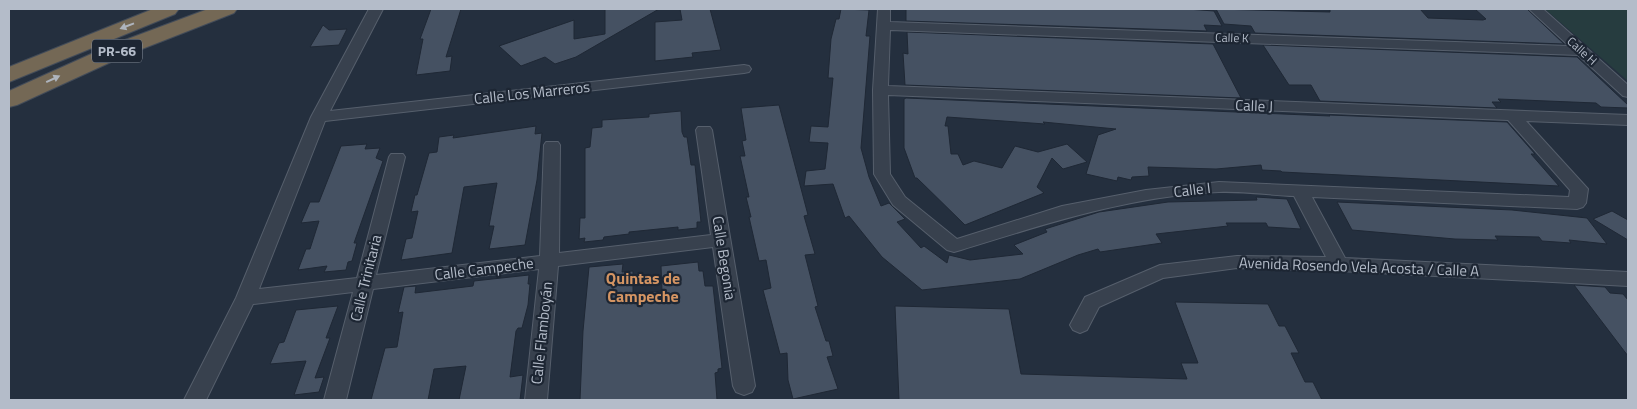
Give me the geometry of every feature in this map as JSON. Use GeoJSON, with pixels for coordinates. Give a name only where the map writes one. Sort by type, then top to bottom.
{"type":"FeatureCollection","features":[{"type":"Feature","properties":{"kind":"highway","name":"PR-66"},"geometry":{"type":"LineString","coordinates":[[9,75],[95,38],[172,9]]}},
{"type":"Feature","properties":{"kind":"highway","name":"PR-66"},"geometry":{"type":"LineString","coordinates":[[9,100],[52,79],[155,35],[227,9]]}},
{"type":"Feature","properties":{"kind":"street"},"geometry":{"type":"LineString","coordinates":[[195,400],[246,298],[319,117],[376,9]]}},
{"type":"Feature","properties":{"kind":"street","name":"Calle H"},"geometry":{"type":"LineString","coordinates":[[1536,9],[1628,93]]}},
{"type":"Feature","properties":{"kind":"street","name":"Calle K"},"geometry":{"type":"LineString","coordinates":[[883,17],[1582,51]]}},
{"type":"Feature","properties":{"kind":"street","name":"Calle I"},"geometry":{"type":"LineString","coordinates":[[883,17],[880,90],[882,174],[899,201],[954,246],[1062,212],[1146,195],[1219,187],[1577,203],[1579,189],[1514,117]]}},
{"type":"Feature","properties":{"kind":"street","name":"Calle Los Marreros"},"geometry":{"type":"LineString","coordinates":[[319,117],[744,69]]}},
{"type":"Feature","properties":{"kind":"street","name":"Calle J"},"geometry":{"type":"LineString","coordinates":[[880,90],[1514,117],[1628,120]]}},
{"type":"Feature","properties":{"kind":"street","name":"Calle Begonia"},"geometry":{"type":"LineString","coordinates":[[704,130],[744,386]]}},
{"type":"Feature","properties":{"kind":"street","name":"Calle Flamboyán"},"geometry":{"type":"LineString","coordinates":[[536,400],[549,261],[552,145]]}},
{"type":"Feature","properties":{"kind":"street","name":"Calle Trinitaria"},"geometry":{"type":"LineString","coordinates":[[335,400],[397,156]]}},
{"type":"Feature","properties":{"kind":"street"},"geometry":{"type":"LineString","coordinates":[[1300,190],[1339,264]]}},
{"type":"Feature","properties":{"kind":"street","name":"Calle Campeche"},"geometry":{"type":"LineString","coordinates":[[246,298],[722,240]]}},
{"type":"Feature","properties":{"kind":"street","name":"Avenida Rosendo Vela Acosta / Calle A"},"geometry":{"type":"LineString","coordinates":[[1080,325],[1092,302],[1160,272],[1237,262],[1339,264],[1628,279]]}},
{"type":"Feature","properties":{"kind":"green space"},"geometry":{"type":"Polygon","coordinates":[[[1545,9],[1628,9],[1628,81],[1545,9]]]}},
{"type":"Feature","properties":{"kind":"building"},"geometry":{"type":"Polygon","coordinates":[[[431,9],[461,9],[446,57],[452,56],[450,71],[416,75],[423,39],[420,39],[431,9]]]}},
{"type":"Feature","properties":{"kind":"building"},"geometry":{"type":"Polygon","coordinates":[[[605,9],[659,9],[576,57],[555,64],[545,57],[521,66],[499,46],[574,20],[574,39],[605,34],[605,9]]]}},
{"type":"Feature","properties":{"kind":"building"},"geometry":{"type":"Polygon","coordinates":[[[680,9],[710,9],[721,50],[692,53],[693,57],[655,61],[655,22],[682,20],[680,9]]]}},
{"type":"Feature","properties":{"kind":"building"},"geometry":{"type":"Polygon","coordinates":[[[841,9],[869,10],[866,36],[870,36],[861,148],[869,177],[881,206],[889,203],[905,219],[897,222],[921,248],[924,246],[947,263],[949,255],[970,260],[1023,254],[1014,245],[1047,232],[1045,229],[1099,212],[1168,202],[1257,200],[1256,197],[1287,199],[1301,229],[1268,227],[1266,223],[1226,223],[1228,226],[1156,234],[1162,243],[1100,252],[1098,249],[1078,255],[1020,279],[922,290],[882,257],[849,216],[845,218],[833,184],[804,186],[806,171],[825,169],[828,143],[809,142],[811,126],[828,127],[833,78],[828,78],[831,39],[836,19],[839,19],[841,9]]]}},
{"type":"Feature","properties":{"kind":"building"},"geometry":{"type":"Polygon","coordinates":[[[906,9],[1187,9],[1214,11],[1222,26],[1204,25],[1207,31],[906,21],[906,9]]]}},
{"type":"Feature","properties":{"kind":"building"},"geometry":{"type":"Polygon","coordinates":[[[1216,9],[1330,12],[1330,9],[1420,9],[1428,18],[1483,20],[1486,19],[1475,9],[1527,9],[1564,44],[1255,33],[1251,26],[1224,24],[1216,9]]]}},
{"type":"Feature","properties":{"kind":"building"},"geometry":{"type":"Polygon","coordinates":[[[323,25],[329,30],[347,29],[339,45],[310,47],[323,25]]]}},
{"type":"Feature","properties":{"kind":"building"},"geometry":{"type":"Polygon","coordinates":[[[907,32],[1213,44],[1241,98],[905,85],[903,53],[908,54],[907,32]]]}},
{"type":"Feature","properties":{"kind":"building"},"geometry":{"type":"Polygon","coordinates":[[[1263,45],[1577,57],[1628,105],[1628,108],[1601,107],[1596,103],[1498,99],[1501,102],[1492,102],[1497,108],[1320,101],[1311,85],[1289,85],[1263,45]]]}},
{"type":"Feature","properties":{"kind":"building"},"geometry":{"type":"Polygon","coordinates":[[[904,99],[1507,122],[1535,154],[1531,154],[1559,186],[1282,172],[1262,170],[1261,165],[1216,169],[1148,167],[1149,176],[1132,177],[1131,180],[1118,177],[1117,181],[1086,174],[1098,135],[1116,129],[1043,122],[1045,124],[947,117],[945,126],[948,126],[951,154],[958,154],[963,165],[974,161],[1002,168],[1015,146],[1038,152],[1067,144],[1087,162],[1063,169],[1052,158],[1037,187],[1044,193],[965,225],[915,178],[904,148],[904,99]]]}},
{"type":"Feature","properties":{"kind":"building"},"geometry":{"type":"Polygon","coordinates":[[[779,105],[808,215],[804,216],[815,254],[805,255],[818,306],[815,307],[833,356],[827,357],[838,389],[793,399],[788,380],[787,353],[780,354],[763,290],[771,288],[766,260],[759,261],[749,217],[751,217],[746,197],[749,197],[740,156],[745,156],[742,141],[746,140],[741,108],[779,105]]]}},
{"type":"Feature","properties":{"kind":"building"},"geometry":{"type":"Polygon","coordinates":[[[681,111],[682,132],[684,137],[687,137],[691,165],[695,165],[701,222],[697,222],[697,228],[678,230],[678,227],[629,232],[629,234],[604,237],[603,240],[584,242],[585,238],[579,239],[580,218],[585,218],[585,148],[590,147],[592,128],[602,127],[602,120],[649,117],[649,114],[681,111]]]}},
{"type":"Feature","properties":{"kind":"building"},"geometry":{"type":"Polygon","coordinates":[[[536,126],[535,134],[542,133],[537,180],[525,245],[489,249],[494,226],[489,226],[497,183],[464,187],[452,253],[401,260],[406,239],[412,238],[418,211],[411,212],[415,195],[417,195],[429,153],[437,152],[439,137],[454,135],[453,138],[536,126]]]}},
{"type":"Feature","properties":{"kind":"building"},"geometry":{"type":"Polygon","coordinates":[[[367,144],[365,149],[380,148],[376,158],[383,161],[354,243],[357,243],[352,261],[348,262],[346,270],[324,272],[327,266],[298,270],[306,249],[310,249],[319,221],[301,223],[310,202],[319,202],[341,146],[367,144]]]}},
{"type":"Feature","properties":{"kind":"building"},"geometry":{"type":"Polygon","coordinates":[[[1337,202],[1512,210],[1587,218],[1607,244],[1569,240],[1571,243],[1542,241],[1539,237],[1495,236],[1498,240],[1455,239],[1352,230],[1337,202]]]}},
{"type":"Feature","properties":{"kind":"building"},"geometry":{"type":"Polygon","coordinates":[[[1612,211],[1628,220],[1628,240],[1593,219],[1612,211]]]}},
{"type":"Feature","properties":{"kind":"building"},"geometry":{"type":"Polygon","coordinates":[[[698,262],[699,271],[703,271],[705,286],[713,286],[722,368],[718,369],[718,372],[715,373],[717,400],[580,400],[583,331],[589,267],[623,264],[622,272],[633,271],[633,294],[662,291],[661,266],[698,262]]]}},
{"type":"Feature","properties":{"kind":"building"},"geometry":{"type":"Polygon","coordinates":[[[529,275],[528,305],[522,328],[518,328],[516,331],[510,377],[523,375],[520,400],[459,400],[466,366],[434,369],[428,400],[371,400],[385,348],[397,347],[403,312],[398,313],[404,287],[416,286],[415,293],[473,286],[474,281],[529,275]]]}},
{"type":"Feature","properties":{"kind":"building"},"geometry":{"type":"Polygon","coordinates":[[[1574,285],[1605,287],[1610,293],[1623,294],[1628,300],[1628,356],[1574,285]]]}},
{"type":"Feature","properties":{"kind":"building"},"geometry":{"type":"Polygon","coordinates":[[[1175,302],[1268,304],[1279,326],[1285,326],[1299,353],[1291,353],[1305,382],[1313,382],[1322,400],[899,400],[895,306],[1009,309],[1021,374],[1187,379],[1181,363],[1198,363],[1175,302]]]}},
{"type":"Feature","properties":{"kind":"building"},"geometry":{"type":"Polygon","coordinates":[[[338,306],[326,338],[330,338],[315,378],[324,377],[319,392],[294,395],[306,361],[270,364],[279,343],[284,342],[296,310],[338,306]]]}},
{"type":"Feature","properties":{"kind":"district","name":"Quintas de Campeche"},"geometry":{"type":"Point","coordinates":[643,287]}}]}
